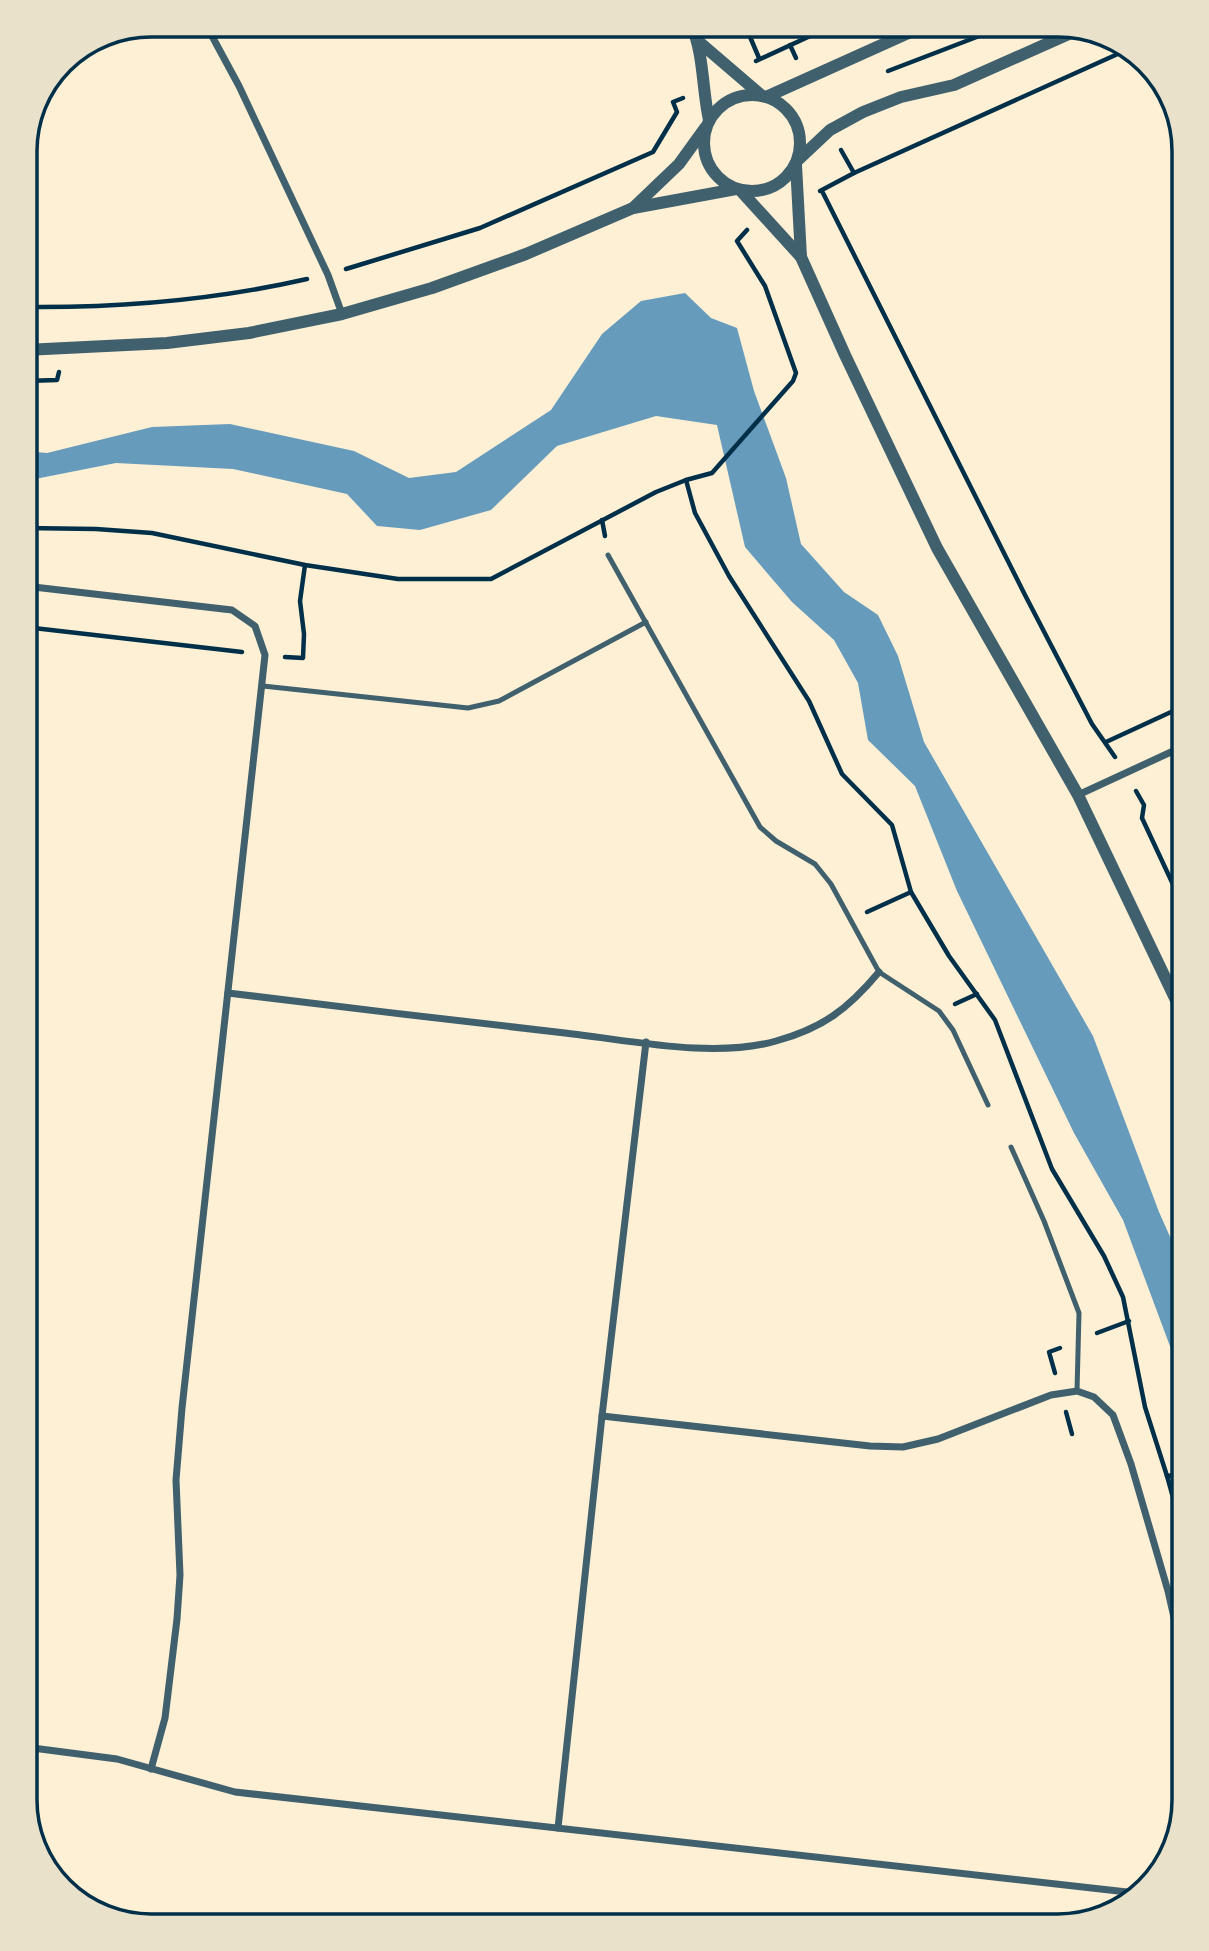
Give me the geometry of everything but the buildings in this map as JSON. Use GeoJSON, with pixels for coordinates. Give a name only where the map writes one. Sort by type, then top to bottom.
{"type":"FeatureCollection","features":[{"type":"Feature","properties":{"kind":"street"},"geometry":{"type":"LineString","coordinates":[[213,37],[239,86],[328,275],[342,314]]}},
{"type":"Feature","properties":{"kind":"street"},"geometry":{"type":"LineString","coordinates":[[697,37],[708,122],[704,139],[708,162],[721,181],[738,190],[801,257],[937,548],[1078,795],[1172,990]]}},
{"type":"Feature","properties":{"kind":"street"},"geometry":{"type":"LineString","coordinates":[[633,208],[679,164],[719,108],[732,99],[747,95],[764,96],[899,37]]}},
{"type":"Feature","properties":{"kind":"street"},"geometry":{"type":"LineString","coordinates":[[37,350],[167,343],[249,333],[342,314],[432,288],[526,254],[633,208],[738,190],[756,192],[772,187],[786,178],[796,163],[830,130],[863,112],[901,97],[954,85],[1062,37]]}},
{"type":"Feature","properties":{"kind":"street"},"geometry":{"type":"LineString","coordinates":[[698,40],[735,75],[764,96],[781,104],[795,122],[801,146],[796,163],[801,257]]}},
{"type":"Feature","properties":{"kind":"street"},"geometry":{"type":"LineString","coordinates":[[37,587],[232,610],[255,625],[265,656],[181,1408],[176,1480],[180,1575],[177,1619],[165,1718],[151,1769]]}},
{"type":"Feature","properties":{"kind":"street"},"geometry":{"type":"LineString","coordinates":[[1078,795],[1172,752]]}},
{"type":"Feature","properties":{"kind":"street"},"geometry":{"type":"LineString","coordinates":[[228,993],[646,1042],[723,1048],[775,1041],[814,1028],[838,1015],[879,972]]}},
{"type":"Feature","properties":{"kind":"street"},"geometry":{"type":"LineString","coordinates":[[558,1828],[601,1416],[646,1042]]}},
{"type":"Feature","properties":{"kind":"street"},"geometry":{"type":"LineString","coordinates":[[601,1416],[870,1446],[903,1447],[938,1439],[1051,1395],[1077,1391],[1094,1397],[1113,1415],[1161,1565],[1172,1609]]}},
{"type":"Feature","properties":{"kind":"street"},"geometry":{"type":"LineString","coordinates":[[37,1749],[117,1759],[235,1792],[1126,1892]]}},
{"type":"Feature","properties":{"kind":"lane"},"geometry":{"type":"LineString","coordinates":[[608,555],[760,827],[776,841],[815,864],[831,884],[879,972],[939,1011],[953,1030],[988,1105]]}},
{"type":"Feature","properties":{"kind":"lane"},"geometry":{"type":"LineString","coordinates":[[263,685],[468,708],[483,706],[499,701],[646,622]]}},
{"type":"Feature","properties":{"kind":"lane"},"geometry":{"type":"LineString","coordinates":[[1011,1147],[1050,1234],[1079,1313],[1077,1391]]}},
{"type":"Feature","properties":{"kind":"path"},"geometry":{"type":"LineString","coordinates":[[750,37],[759,58]]}},
{"type":"Feature","properties":{"kind":"path"},"geometry":{"type":"LineString","coordinates":[[735,75],[759,58],[808,37]]}},
{"type":"Feature","properties":{"kind":"path"},"geometry":{"type":"LineString","coordinates":[[881,74],[977,37]]}},
{"type":"Feature","properties":{"kind":"path"},"geometry":{"type":"LineString","coordinates":[[1118,54],[854,173],[821,191],[1025,595],[1093,724],[1144,804],[1142,818],[1172,881]]}},
{"type":"Feature","properties":{"kind":"path"},"geometry":{"type":"LineString","coordinates":[[37,307],[69,308],[212,297],[328,275],[480,228],[653,152],[677,112],[673,102],[702,91]]}},
{"type":"Feature","properties":{"kind":"path"},"geometry":{"type":"LineString","coordinates":[[830,130],[854,173]]}},
{"type":"Feature","properties":{"kind":"path"},"geometry":{"type":"LineString","coordinates":[[37,528],[96,528],[152,533],[305,565],[398,579],[491,579],[656,492],[712,473],[793,381],[795,362],[765,286],[737,240],[765,218]]}},
{"type":"Feature","properties":{"kind":"path"},"geometry":{"type":"LineString","coordinates":[[686,480],[695,513],[729,576],[809,701],[842,774],[892,825],[911,892],[949,956],[995,1020],[1052,1169],[1104,1256],[1123,1297],[1145,1407],[1172,1493]]}},
{"type":"Feature","properties":{"kind":"path"},"geometry":{"type":"LineString","coordinates":[[37,628],[265,656],[303,657],[300,601],[305,565]]}},
{"type":"Feature","properties":{"kind":"path"},"geometry":{"type":"LineString","coordinates":[[1106,741],[1172,712]]}},
{"type":"Feature","properties":{"kind":"path"},"geometry":{"type":"LineString","coordinates":[[850,920],[911,892]]}},
{"type":"Feature","properties":{"kind":"path"},"geometry":{"type":"LineString","coordinates":[[1167,1476],[1172,1475]]}},
{"type":"Feature","properties":{"kind":"water"},"geometry":{"type":"Polygon","coordinates":[[[685,293],[711,318],[737,328],[754,391],[786,478],[801,544],[844,592],[878,615],[898,656],[924,742],[1093,1036],[1172,1241],[1172,1352],[1123,1220],[1074,1133],[957,891],[915,786],[868,740],[858,683],[834,640],[792,602],[745,547],[717,425],[656,416],[557,446],[491,510],[420,530],[377,526],[347,494],[233,469],[116,463],[37,479],[37,452],[47,453],[152,427],[230,424],[354,451],[409,478],[456,472],[551,410],[602,334],[641,301],[685,293]]]}}]}
